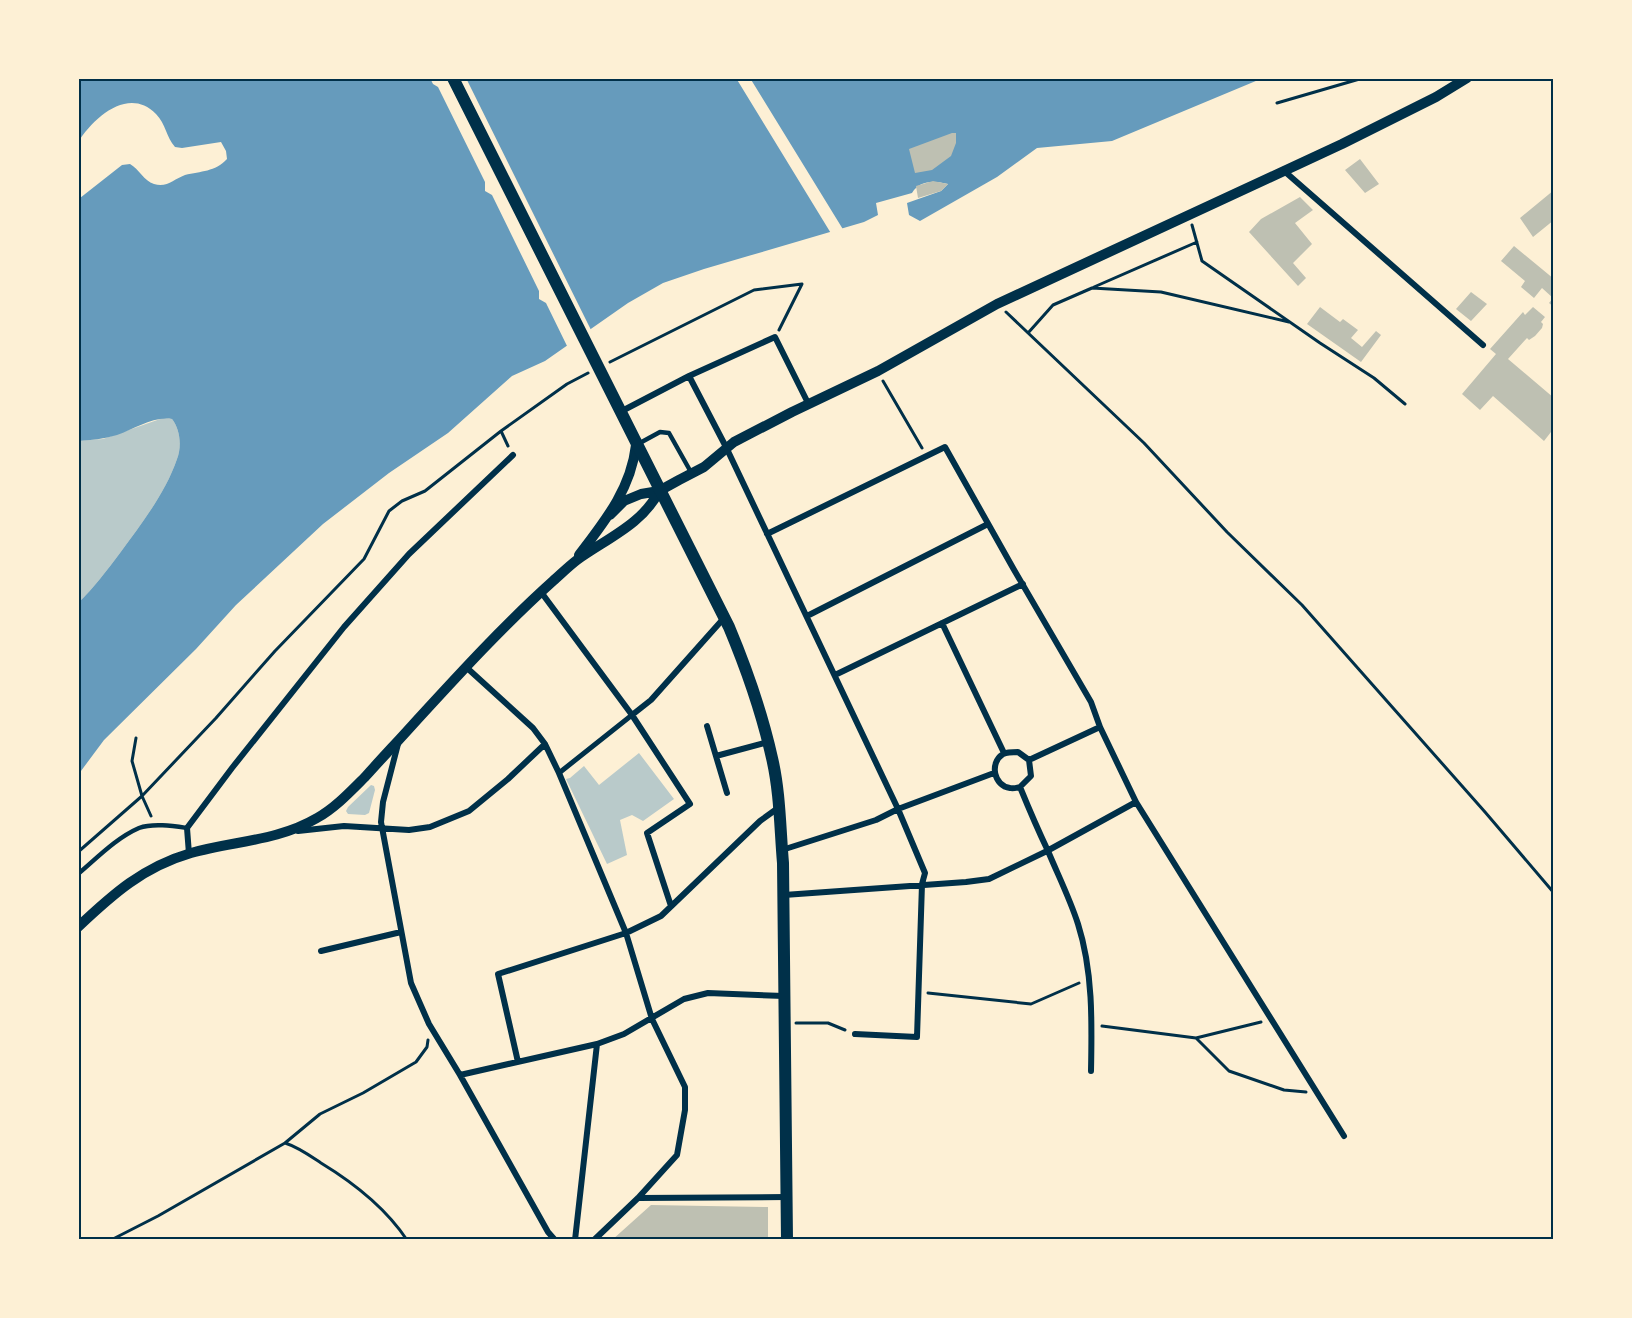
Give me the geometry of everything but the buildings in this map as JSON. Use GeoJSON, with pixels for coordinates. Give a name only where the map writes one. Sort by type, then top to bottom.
{"type":"FeatureCollection","features":[{"type":"Feature","properties":{"kind":"main road"},"geometry":{"type":"LineString","coordinates":[[453,78],[724,618],[748,673],[768,742],[773,760],[782,850],[787,1240]]}},
{"type":"Feature","properties":{"kind":"street"},"geometry":{"type":"LineString","coordinates":[[610,515],[630,498],[659,491],[692,474],[704,467],[726,447],[878,371],[997,304],[1342,144],[1436,97],[1467,78]]}},
{"type":"Feature","properties":{"kind":"street"},"geometry":{"type":"LineString","coordinates":[[1283,170],[1483,345]]}},
{"type":"Feature","properties":{"kind":"street"},"geometry":{"type":"LineString","coordinates":[[620,412],[689,376],[775,337],[809,405]]}},
{"type":"Feature","properties":{"kind":"street"},"geometry":{"type":"LineString","coordinates":[[689,376],[726,447],[807,616],[898,809],[925,873],[922,884],[917,1037],[855,1034]]}},
{"type":"Feature","properties":{"kind":"street"},"geometry":{"type":"LineString","coordinates":[[574,563],[610,515],[621,496],[629,476],[636,445]]}},
{"type":"Feature","properties":{"kind":"street"},"geometry":{"type":"LineString","coordinates":[[767,534],[945,447],[1091,702],[1136,802],[1344,1136]]}},
{"type":"Feature","properties":{"kind":"street"},"geometry":{"type":"LineString","coordinates":[[189,854],[187,828],[351,619],[409,554],[513,455]]}},
{"type":"Feature","properties":{"kind":"street"},"geometry":{"type":"LineString","coordinates":[[78,927],[132,880],[153,867],[189,854],[289,831],[318,818],[334,807],[399,740],[465,666],[541,592],[574,563],[641,515],[652,504],[659,491]]}},
{"type":"Feature","properties":{"kind":"street"},"geometry":{"type":"LineString","coordinates":[[807,616],[988,524]]}},
{"type":"Feature","properties":{"kind":"street"},"geometry":{"type":"LineString","coordinates":[[835,675],[1023,584]]}},
{"type":"Feature","properties":{"kind":"street"},"geometry":{"type":"LineString","coordinates":[[541,592],[632,715],[690,804],[647,833],[671,906]]}},
{"type":"Feature","properties":{"kind":"street"},"geometry":{"type":"LineString","coordinates":[[559,773],[651,700],[724,618]]}},
{"type":"Feature","properties":{"kind":"street"},"geometry":{"type":"LineString","coordinates":[[942,623],[1004,753]]}},
{"type":"Feature","properties":{"kind":"street"},"geometry":{"type":"LineString","coordinates":[[465,666],[533,728],[545,744],[626,933],[652,1019],[685,1087],[685,1110],[676,1155],[638,1198],[594,1240]]}},
{"type":"Feature","properties":{"kind":"street"},"geometry":{"type":"LineString","coordinates":[[707,726],[727,793]]}},
{"type":"Feature","properties":{"kind":"street"},"geometry":{"type":"LineString","coordinates":[[1029,760],[1100,726]]}},
{"type":"Feature","properties":{"kind":"street"},"geometry":{"type":"LineString","coordinates":[[399,740],[383,802],[382,829],[411,983],[429,1024],[548,1232],[555,1240]]}},
{"type":"Feature","properties":{"kind":"street"},"geometry":{"type":"LineString","coordinates":[[716,756],[768,742]]}},
{"type":"Feature","properties":{"kind":"street"},"geometry":{"type":"LineString","coordinates":[[289,831],[344,826],[409,830],[430,827],[469,811],[545,744]]}},
{"type":"Feature","properties":{"kind":"street"},"geometry":{"type":"LineString","coordinates":[[1018,752],[1029,760],[1031,776],[1020,788],[1009,789],[999,783],[994,774],[996,762],[1004,753],[1018,752]]}},
{"type":"Feature","properties":{"kind":"street"},"geometry":{"type":"LineString","coordinates":[[782,850],[876,820],[898,809],[994,774]]}},
{"type":"Feature","properties":{"kind":"street"},"geometry":{"type":"LineString","coordinates":[[1020,788],[1067,894],[1085,952],[1089,979],[1091,1071]]}},
{"type":"Feature","properties":{"kind":"street"},"geometry":{"type":"LineString","coordinates":[[783,895],[989,879],[1047,851],[1136,802]]}},
{"type":"Feature","properties":{"kind":"street"},"geometry":{"type":"LineString","coordinates":[[518,1062],[498,974],[626,933],[661,916],[760,821],[779,808]]}},
{"type":"Feature","properties":{"kind":"street"},"geometry":{"type":"LineString","coordinates":[[321,951],[401,932]]}},
{"type":"Feature","properties":{"kind":"street"},"geometry":{"type":"LineString","coordinates":[[460,1075],[597,1044],[624,1034],[684,999],[708,993],[784,996]]}},
{"type":"Feature","properties":{"kind":"street"},"geometry":{"type":"LineString","coordinates":[[575,1240],[597,1044]]}},
{"type":"Feature","properties":{"kind":"street"},"geometry":{"type":"LineString","coordinates":[[638,1198],[787,1197]]}},
{"type":"Feature","properties":{"kind":"lane"},"geometry":{"type":"LineString","coordinates":[[636,445],[660,432],[669,433],[692,474]]}},
{"type":"Feature","properties":{"kind":"lane"},"geometry":{"type":"LineString","coordinates":[[78,874],[113,844],[141,828],[169,825],[187,828]]}},
{"type":"Feature","properties":{"kind":"path"},"geometry":{"type":"LineString","coordinates":[[1277,103],[1363,78]]}},
{"type":"Feature","properties":{"kind":"path"},"geometry":{"type":"LineString","coordinates":[[1188,215],[1203,261],[1374,378],[1405,404]]}},
{"type":"Feature","properties":{"kind":"path"},"geometry":{"type":"LineString","coordinates":[[1028,333],[1053,305],[1197,242]]}},
{"type":"Feature","properties":{"kind":"path"},"geometry":{"type":"LineString","coordinates":[[639,347],[753,290],[802,284],[775,337]]}},
{"type":"Feature","properties":{"kind":"path"},"geometry":{"type":"LineString","coordinates":[[1092,288],[1161,292],[1292,323]]}},
{"type":"Feature","properties":{"kind":"path"},"geometry":{"type":"LineString","coordinates":[[997,304],[1144,443],[1227,532],[1302,606],[1554,893]]}},
{"type":"Feature","properties":{"kind":"path"},"geometry":{"type":"LineString","coordinates":[[878,371],[927,456]]}},
{"type":"Feature","properties":{"kind":"path"},"geometry":{"type":"LineString","coordinates":[[78,852],[142,796],[216,718],[275,651],[364,559],[390,511],[402,501],[425,491],[501,431],[567,384]]}},
{"type":"Feature","properties":{"kind":"path"},"geometry":{"type":"LineString","coordinates":[[501,431],[513,455]]}},
{"type":"Feature","properties":{"kind":"path"},"geometry":{"type":"LineString","coordinates":[[136,738],[132,761],[142,796],[155,826]]}},
{"type":"Feature","properties":{"kind":"path"},"geometry":{"type":"LineString","coordinates":[[919,992],[1031,1004],[1089,979]]}},
{"type":"Feature","properties":{"kind":"path"},"geometry":{"type":"LineString","coordinates":[[1091,1024],[1196,1038],[1271,1019]]}},
{"type":"Feature","properties":{"kind":"path"},"geometry":{"type":"LineString","coordinates":[[784,1022],[828,1023],[855,1034]]}},
{"type":"Feature","properties":{"kind":"path"},"geometry":{"type":"LineString","coordinates":[[111,1240],[158,1216],[285,1143],[320,1114],[363,1093],[416,1062],[427,1047],[429,1024]]}},
{"type":"Feature","properties":{"kind":"path"},"geometry":{"type":"LineString","coordinates":[[1196,1038],[1229,1071],[1284,1090],[1317,1094]]}},
{"type":"Feature","properties":{"kind":"path"},"geometry":{"type":"LineString","coordinates":[[285,1143],[296,1147],[344,1177],[372,1200],[395,1223],[407,1240]]}},
{"type":"Feature","properties":{"kind":"shaded area"},"geometry":{"type":"Polygon","coordinates":[[[163,418],[172,419],[179,438],[179,454],[172,472],[136,531],[100,579],[78,603],[78,441],[103,439],[163,418]]]}},
{"type":"Feature","properties":{"kind":"shaded area"},"geometry":{"type":"Polygon","coordinates":[[[639,753],[674,799],[643,821],[632,815],[620,820],[627,855],[607,864],[566,779],[584,766],[599,785],[639,753]]]}},
{"type":"Feature","properties":{"kind":"shaded area"},"geometry":{"type":"Polygon","coordinates":[[[371,785],[375,790],[369,813],[365,815],[348,814],[346,811],[348,807],[371,785]]]}},
{"type":"Feature","properties":{"kind":"water"},"geometry":{"type":"Polygon","coordinates":[[[78,78],[1263,78],[1112,141],[1037,148],[997,177],[920,221],[909,215],[907,203],[941,191],[948,184],[933,182],[923,184],[912,193],[876,203],[878,215],[864,222],[663,283],[628,303],[545,361],[512,376],[448,433],[389,473],[323,524],[236,605],[196,649],[104,740],[78,775],[78,603],[105,572],[152,508],[172,472],[179,454],[180,443],[172,419],[158,419],[112,436],[78,441],[78,197],[80,198],[122,165],[130,164],[150,182],[163,185],[185,175],[213,169],[227,159],[221,142],[175,147],[156,114],[146,106],[135,103],[113,108],[93,123],[78,142],[78,78]]]}},
{"type":"Feature","properties":{"kind":"pier"},"geometry":{"type":"Polygon","coordinates":[[[430,78],[466,78],[592,332],[568,348],[546,303],[539,299],[539,291],[492,195],[485,191],[485,182],[438,87],[430,78]]]}},
{"type":"Feature","properties":{"kind":"pier"},"geometry":{"type":"Polygon","coordinates":[[[736,78],[750,78],[844,231],[832,235],[736,78]]]}}]}
